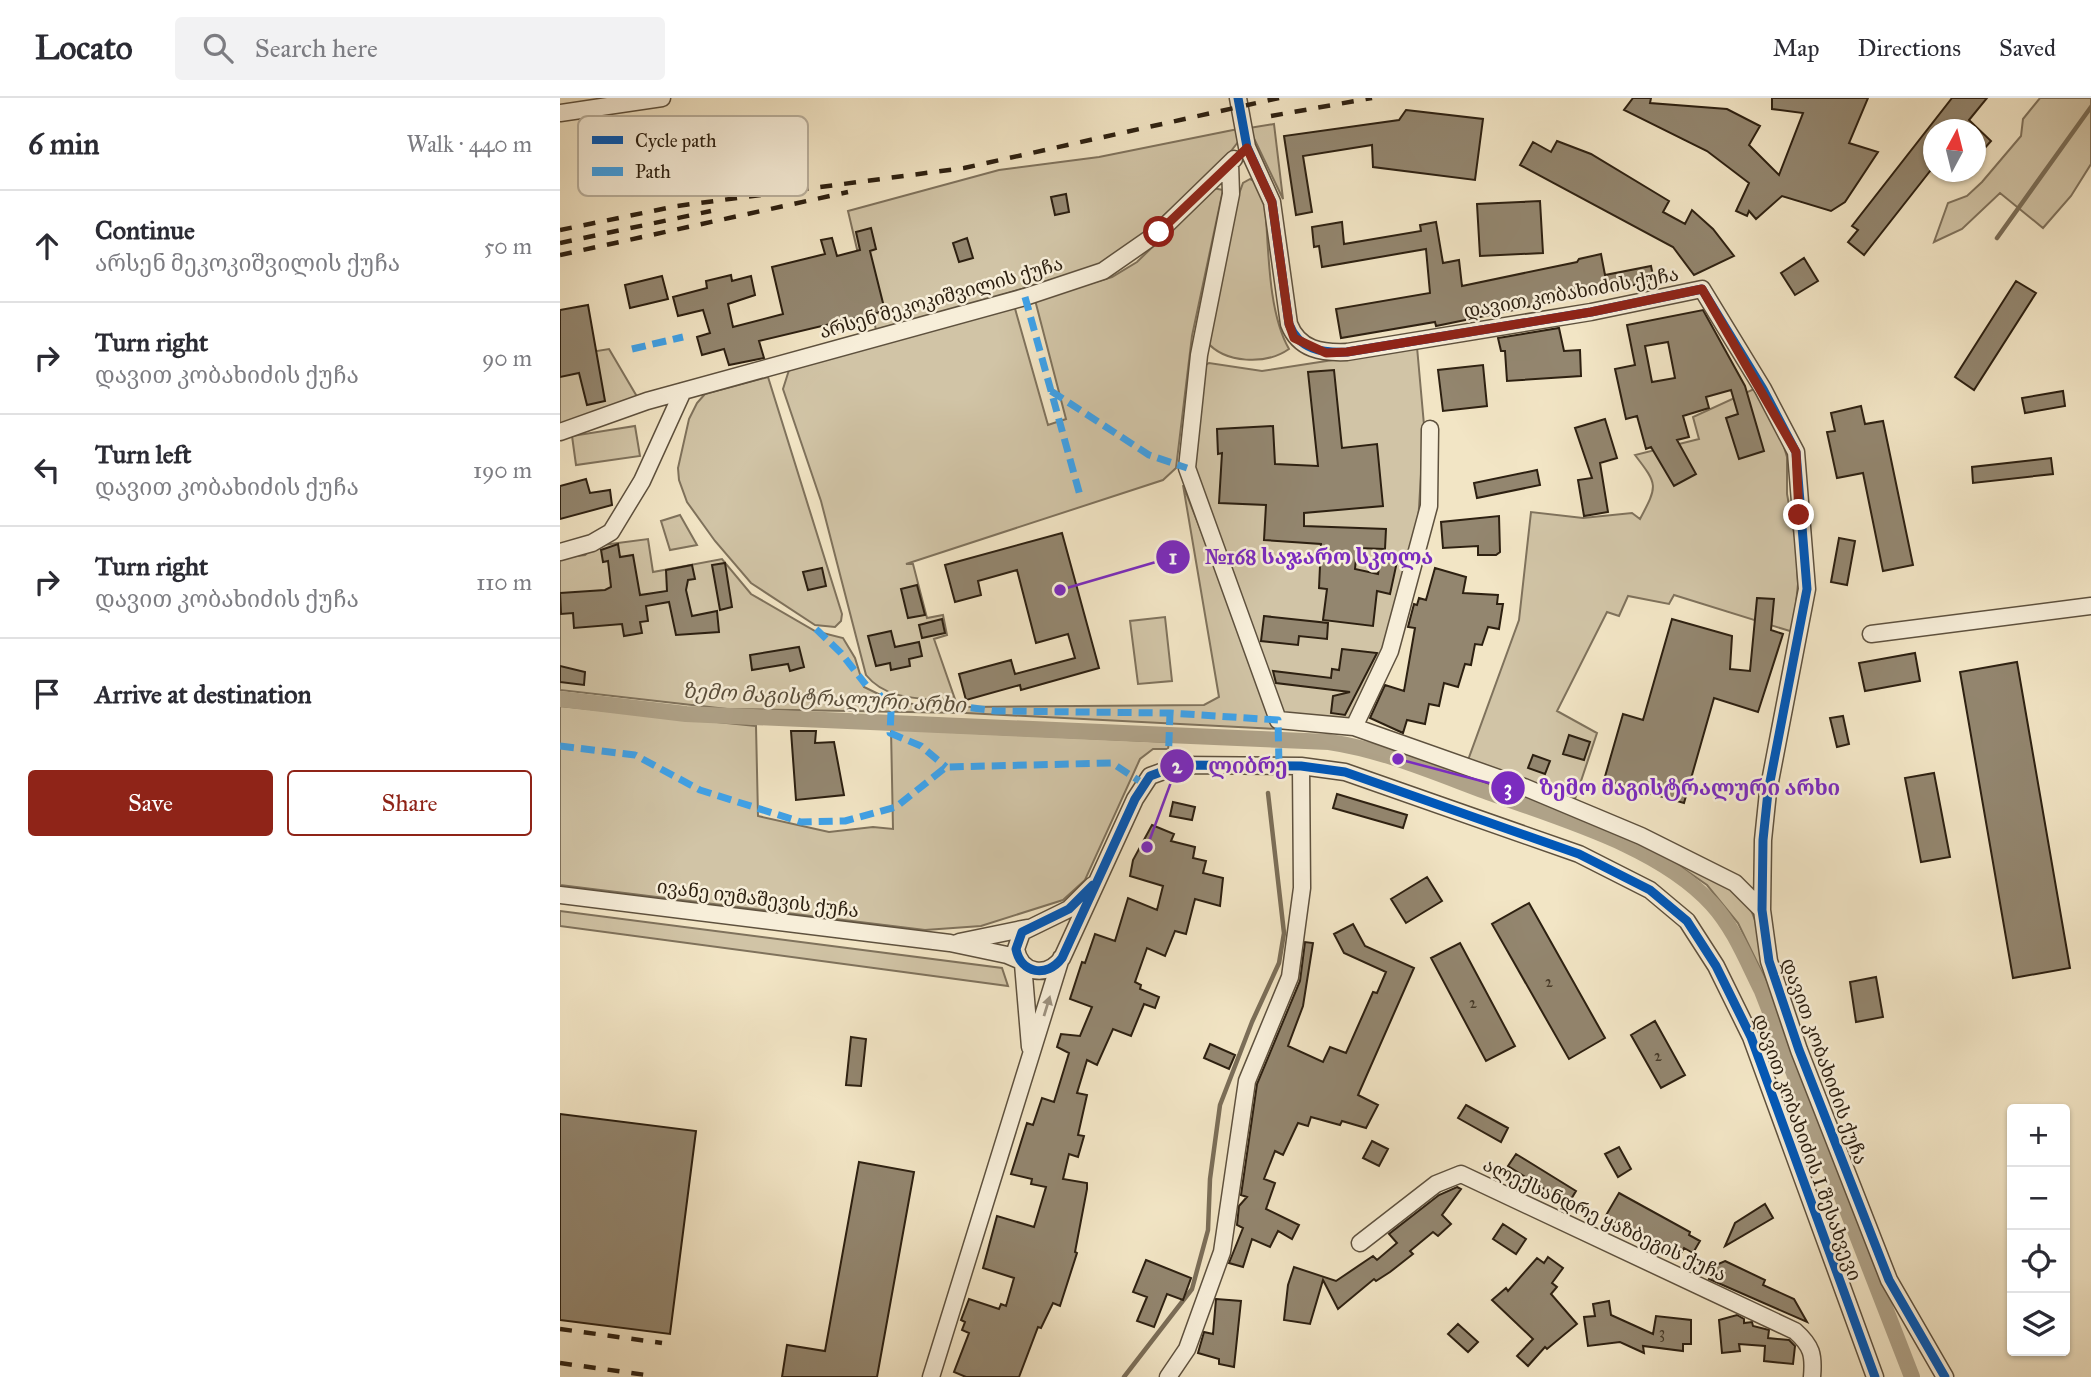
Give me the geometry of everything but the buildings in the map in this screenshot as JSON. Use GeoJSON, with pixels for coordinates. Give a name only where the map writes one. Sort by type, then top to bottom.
{"type":"FeatureCollection","features":[{"type":"Feature","properties":{"kind":"street"},"geometry":{"type":"LineString","coordinates":[[560,113],[662,98]]}},
{"type":"Feature","properties":{"kind":"street"},"geometry":{"type":"LineString","coordinates":[[1238,98],[1247,148]]}},
{"type":"Feature","properties":{"kind":"street","name":"არსენ მეკოკიშვილის ქუჩა"},"geometry":{"type":"LineString","coordinates":[[560,432],[683,391],[1025,297],[1103,271],[1159,232],[1247,148]]}},
{"type":"Feature","properties":{"kind":"street","name":"დავით კობახიძის ქუჩა"},"geometry":{"type":"LineString","coordinates":[[1247,148],[1272,202],[1289,324],[1294,338],[1326,353],[1347,352],[1579,314],[1702,289],[1796,452],[1807,589],[1768,792],[1763,840],[1762,910],[1769,961],[1800,1050],[1889,1280],[1945,1377]]}},
{"type":"Feature","properties":{"kind":"street"},"geometry":{"type":"LineString","coordinates":[[1230,163],[1231,194],[1199,355],[1187,468],[1278,720],[1354,727],[1524,787],[1641,836],[1735,883],[1762,910]]}},
{"type":"Feature","properties":{"kind":"street"},"geometry":{"type":"LineString","coordinates":[[560,551],[592,543],[611,532],[642,481],[683,391]]}},
{"type":"Feature","properties":{"kind":"street"},"geometry":{"type":"LineString","coordinates":[[1354,727],[1390,652],[1429,506],[1430,429]]}},
{"type":"Feature","properties":{"kind":"street"},"geometry":{"type":"LineString","coordinates":[[1871,634],[2091,606]]}},
{"type":"Feature","properties":{"kind":"street","name":"დავით კობახიძის I შესახვევი"},"geometry":{"type":"LineString","coordinates":[[931,1377],[1063,954],[1135,799],[1150,776],[1180,765],[1301,766],[1367,778],[1579,854],[1650,890],[1687,921],[1716,966],[1751,1037],[1875,1377]]}},
{"type":"Feature","properties":{"kind":"street"},"geometry":{"type":"LineString","coordinates":[[1168,1377],[1187,1349],[1222,1251],[1247,1081],[1290,977],[1301,888],[1301,766]]}},
{"type":"Feature","properties":{"kind":"street","name":"დავით კობახიძის I შესახვევი"},"geometry":{"type":"LineString","coordinates":[[1032,926],[1069,909],[1093,886]]}},
{"type":"Feature","properties":{"kind":"street","name":"ივანე იუმაშევის ქუჩა"},"geometry":{"type":"LineString","coordinates":[[560,895],[950,943],[1007,955],[1022,962]]}},
{"type":"Feature","properties":{"kind":"street"},"geometry":{"type":"LineString","coordinates":[[1022,962],[1036,971],[1051,969],[1063,954],[1057,931],[1032,926],[1017,943],[1022,962],[1030,1053]]}},
{"type":"Feature","properties":{"kind":"street","name":"ივანე იუმაშევის ქუჩა"},"geometry":{"type":"LineString","coordinates":[[950,943],[1032,926]]}},
{"type":"Feature","properties":{"kind":"street","name":"ალექსანდრე ყაზბეგის ქუჩა"},"geometry":{"type":"LineString","coordinates":[[1360,1243],[1436,1184],[1461,1174],[1795,1331],[1810,1344],[1814,1356],[1812,1377]]}},
{"type":"Feature","properties":{"kind":"shaded area"},"geometry":{"type":"Polygon","coordinates":[[[2040,98],[2091,98],[2091,164],[2071,196],[2043,228],[2000,193],[1962,229],[1934,242],[1948,203],[1967,196],[1982,182],[1986,182],[1986,177],[2021,136],[2023,119],[2040,98]]]}},
{"type":"Feature","properties":{"kind":"shaded area"},"geometry":{"type":"Polygon","coordinates":[[[1274,124],[1283,199],[1249,128],[1274,124]]]}},
{"type":"Feature","properties":{"kind":"shaded area"},"geometry":{"type":"Polygon","coordinates":[[[1238,129],[1238,142],[1224,160],[1123,253],[1102,264],[877,334],[848,211],[999,170],[1099,157],[1238,129]]]}},
{"type":"Feature","properties":{"kind":"shaded area"},"geometry":{"type":"Polygon","coordinates":[[[1250,179],[1259,183],[1264,192],[1272,294],[1289,349],[1258,360],[1224,354],[1206,341],[1235,205],[1243,183],[1250,179]]]}},
{"type":"Feature","properties":{"kind":"shaded area"},"geometry":{"type":"Polygon","coordinates":[[[1213,188],[1223,190],[1192,336],[1176,468],[1163,480],[906,564],[913,564],[927,618],[943,615],[947,635],[934,639],[956,702],[964,707],[1204,705],[1219,697],[1183,485],[1279,729],[966,713],[727,709],[560,690],[560,558],[585,555],[595,546],[648,539],[653,572],[722,559],[751,594],[815,631],[843,638],[855,658],[864,687],[895,702],[951,708],[949,701],[893,693],[874,683],[866,675],[821,501],[783,389],[789,370],[1014,305],[1048,425],[1066,419],[1035,300],[1112,277],[1137,262],[1213,188]]]}},
{"type":"Feature","properties":{"kind":"shaded area"},"geometry":{"type":"Polygon","coordinates":[[[1417,347],[1424,425],[1418,524],[1387,644],[1355,713],[1346,720],[1284,719],[1190,466],[1201,368],[1209,363],[1262,371],[1417,347]]]}},
{"type":"Feature","properties":{"kind":"shaded area"},"geometry":{"type":"Polygon","coordinates":[[[609,349],[639,400],[560,428],[560,357],[609,349]]]}},
{"type":"Feature","properties":{"kind":"shaded area"},"geometry":{"type":"Polygon","coordinates":[[[768,377],[842,614],[841,621],[835,627],[815,625],[751,583],[715,541],[687,502],[679,480],[678,468],[689,419],[697,403],[705,394],[768,377]]]}},
{"type":"Feature","properties":{"kind":"shaded area"},"geometry":{"type":"Polygon","coordinates":[[[1754,389],[1779,430],[1787,457],[1787,494],[1796,543],[1798,584],[1793,632],[1674,595],[1669,604],[1628,596],[1619,616],[1607,612],[1557,711],[1597,733],[1574,802],[1467,763],[1519,620],[1531,512],[1583,518],[1632,513],[1640,519],[1653,486],[1648,473],[1635,455],[1699,439],[1693,417],[1754,389]]]}},
{"type":"Feature","properties":{"kind":"shaded area"},"geometry":{"type":"Polygon","coordinates":[[[635,426],[640,456],[576,465],[572,436],[635,426]]]}},
{"type":"Feature","properties":{"kind":"shaded area"},"geometry":{"type":"Polygon","coordinates":[[[680,515],[697,545],[670,550],[661,521],[680,515]]]}},
{"type":"Feature","properties":{"kind":"shaded area"},"geometry":{"type":"Polygon","coordinates":[[[1165,617],[1172,681],[1138,684],[1130,621],[1165,617]]]}},
{"type":"Feature","properties":{"kind":"shaded area"},"geometry":{"type":"Polygon","coordinates":[[[560,706],[756,726],[758,816],[829,832],[873,827],[893,829],[891,729],[1169,742],[1168,749],[1153,749],[1140,759],[1085,880],[1063,900],[981,926],[925,930],[560,885],[560,706]]]}},
{"type":"Feature","properties":{"kind":"shaded area"},"geometry":{"type":"Polygon","coordinates":[[[1652,847],[1716,878],[1746,902],[1756,921],[1773,995],[1738,923],[1707,885],[1652,847]]]}},
{"type":"Feature","properties":{"kind":"shaded area"},"geometry":{"type":"Polygon","coordinates":[[[560,911],[1002,968],[1008,986],[560,926],[560,911]]]}},
{"type":"Feature","properties":{"kind":"waterway"},"geometry":{"type":"LineString","coordinates":[[1997,238],[2091,107]]}},
{"type":"Feature","properties":{"kind":"waterway","name":"ზემო მაგისტრალური არხი"},"geometry":{"type":"LineString","coordinates":[[560,699],[686,714],[1329,742],[1408,762],[1575,823],[1636,849],[1690,883],[1720,913],[1740,945],[1762,991],[1912,1377]]}},
{"type":"Feature","properties":{"kind":"waterway"},"geometry":{"type":"LineString","coordinates":[[1124,1377],[1192,1289],[1208,1230],[1210,1179],[1220,1105],[1252,1022],[1279,963],[1284,933],[1268,793]]}},
{"type":"Feature","properties":{"kind":"railway"},"geometry":{"type":"LineString","coordinates":[[808,189],[964,168],[1279,98]]}},
{"type":"Feature","properties":{"kind":"railway"},"geometry":{"type":"LineString","coordinates":[[1271,116],[1372,98]]}},
{"type":"Feature","properties":{"kind":"railway"},"geometry":{"type":"LineString","coordinates":[[560,255],[848,192]]}},
{"type":"Feature","properties":{"kind":"railway"},"geometry":{"type":"LineString","coordinates":[[560,230],[677,206],[753,196]]}},
{"type":"Feature","properties":{"kind":"railway"},"geometry":{"type":"LineString","coordinates":[[560,243],[711,211]]}},
{"type":"Feature","properties":{"kind":"railway"},"geometry":{"type":"LineString","coordinates":[[560,1329],[662,1343]]}},
{"type":"Feature","properties":{"kind":"railway"},"geometry":{"type":"LineString","coordinates":[[560,1363],[653,1376]]}},
{"type":"Feature","properties":{"kind":"marked path"},"geometry":{"type":"LineString","coordinates":[[1025,297],[1081,499]]}},
{"type":"Feature","properties":{"kind":"marked path"},"geometry":{"type":"LineString","coordinates":[[632,349],[683,337]]}},
{"type":"Feature","properties":{"kind":"marked path"},"geometry":{"type":"LineString","coordinates":[[1051,391],[1149,455],[1187,468]]}},
{"type":"Feature","properties":{"kind":"marked path"},"geometry":{"type":"LineString","coordinates":[[816,629],[841,653],[866,685]]}},
{"type":"Feature","properties":{"kind":"marked path"},"geometry":{"type":"LineString","coordinates":[[879,694],[891,712],[890,733],[921,746],[946,767]]}},
{"type":"Feature","properties":{"kind":"marked path"},"geometry":{"type":"LineString","coordinates":[[950,705],[996,711],[1170,713],[1278,720],[1279,766]]}},
{"type":"Feature","properties":{"kind":"marked path"},"geometry":{"type":"LineString","coordinates":[[1168,767],[1170,713]]}},
{"type":"Feature","properties":{"kind":"marked path"},"geometry":{"type":"LineString","coordinates":[[560,746],[635,755],[700,790],[801,822],[845,821],[896,807],[946,767],[1112,763],[1144,784]]}},
{"type":"Feature","properties":{"kind":"cycle path"},"geometry":{"type":"LineString","coordinates":[[1238,98],[1247,147],[1272,202],[1289,324],[1293,333],[1305,345],[1329,352],[1347,352],[1591,312],[1702,289],[1763,389],[1796,452],[1807,589],[1768,792],[1763,840],[1762,910],[1769,961],[1799,1050],[1889,1280],[1945,1377]]}},
{"type":"Feature","properties":{"kind":"cycle path"},"geometry":{"type":"LineString","coordinates":[[1093,885],[1069,909],[1022,932],[1016,949],[1023,964],[1042,971],[1049,969],[1062,958],[1135,799],[1150,776],[1180,765],[1301,766],[1345,772],[1579,854],[1650,890],[1687,921],[1716,966],[1751,1037],[1875,1377]]}},
{"type":"Feature","properties":{"kind":"place","name":"№168 საჯარო სკოლა"},"geometry":{"type":"Point","coordinates":[1060,590]}},
{"type":"Feature","properties":{"kind":"place","name":"ზემო მაგისტრალური არხი"},"geometry":{"type":"Point","coordinates":[1398,759]}},
{"type":"Feature","properties":{"kind":"place","name":"ლიბრე"},"geometry":{"type":"Point","coordinates":[1147,847]}},
{"type":"Feature","properties":{"kind":"route"},"geometry":{"type":"LineString","coordinates":[[1159,232],[1247,148],[1272,202],[1289,324],[1294,338],[1306,346],[1326,353],[1347,352],[1591,312],[1702,289],[1763,389],[1796,452],[1799,515]]}}]}
